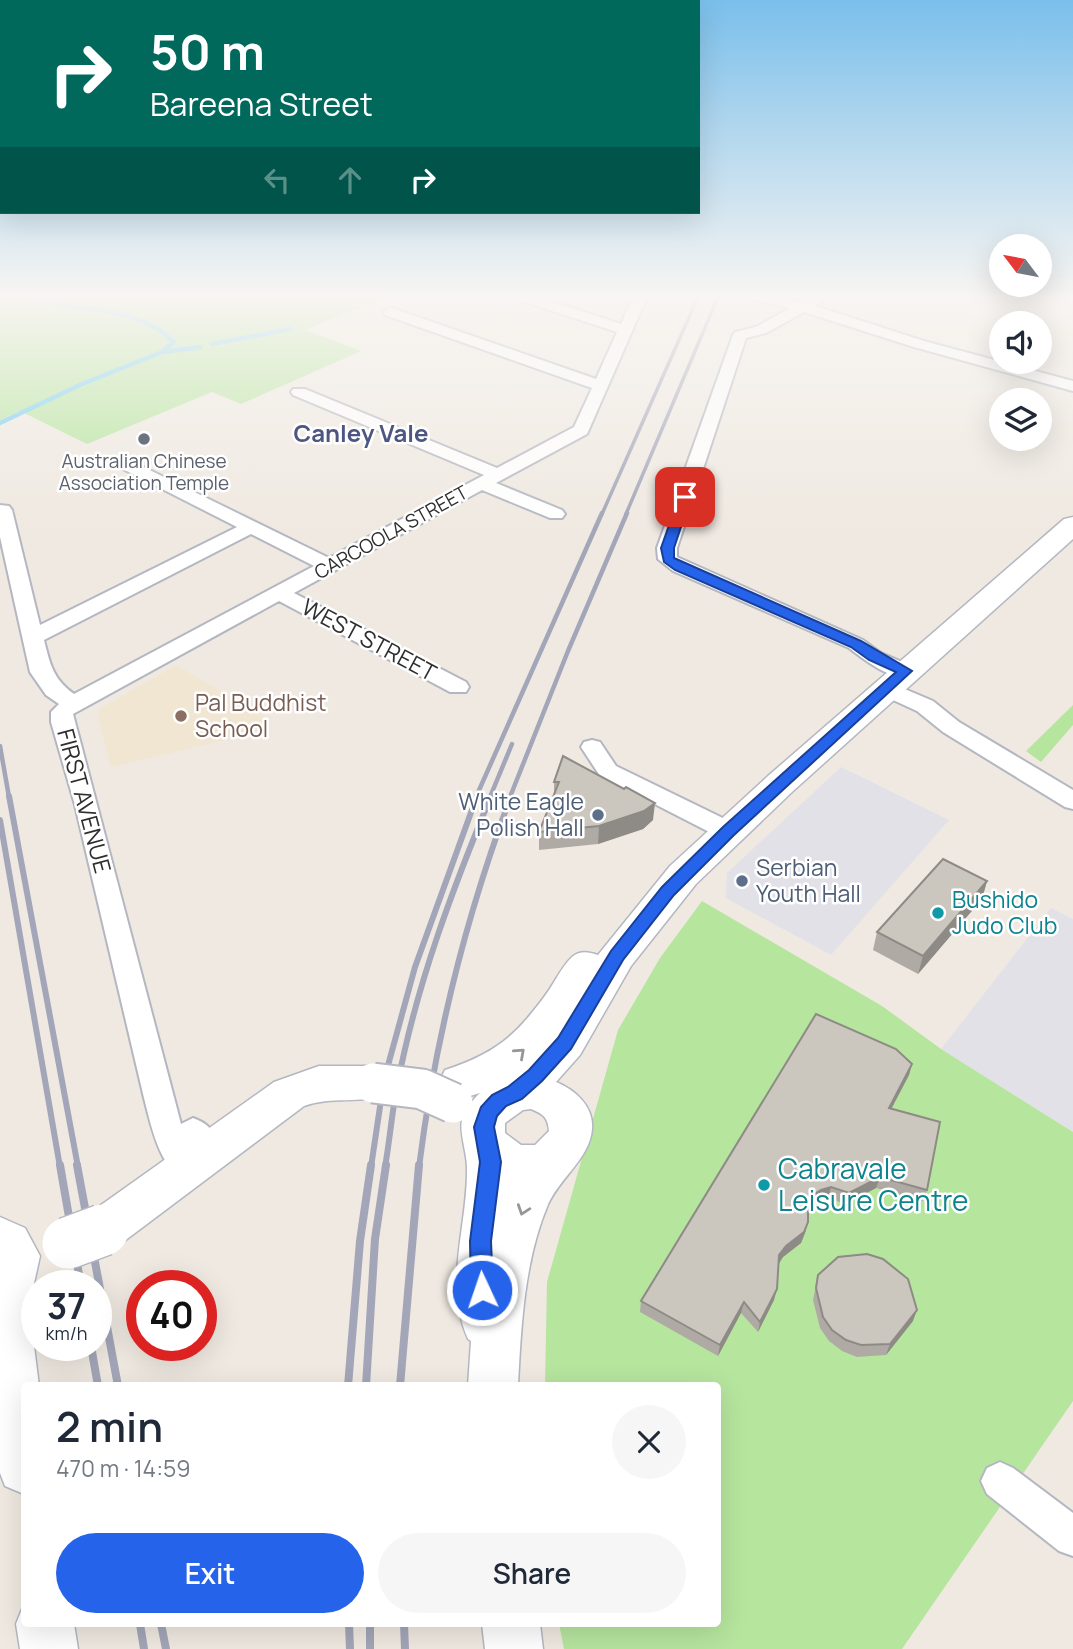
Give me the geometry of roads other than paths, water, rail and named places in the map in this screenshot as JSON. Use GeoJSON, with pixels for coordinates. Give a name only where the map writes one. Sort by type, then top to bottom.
{"type":"FeatureCollection","features":[{"type":"Feature","properties":{"kind":"main road"},"geometry":{"type":"LineString","coordinates":[[430,1089],[495,1072],[525,1049],[597,954],[621,930],[678,881],[728,831],[1073,525]]}},
{"type":"Feature","properties":{"kind":"main road"},"geometry":{"type":"LineString","coordinates":[[493,1382],[480,1254],[490,1171],[486,1139],[488,1112],[546,1066],[570,1036],[617,956],[678,881]]}},
{"type":"Feature","properties":{"kind":"main road"},"geometry":{"type":"LineString","coordinates":[[493,1382],[498,1317],[514,1240],[533,1187],[564,1134],[562,1075],[570,1036]]}},
{"type":"Feature","properties":{"kind":"main road"},"geometry":{"type":"LineString","coordinates":[[21,1450],[8,1378],[5,1258],[46,1254],[86,1236],[126,1216],[220,1142],[302,1111],[356,1085],[511,1095],[533,1091],[552,1097],[564,1134]]}},
{"type":"Feature","properties":{"kind":"main road"},"geometry":{"type":"LineString","coordinates":[[430,1089],[477,1123],[499,1156],[516,1163],[534,1164],[564,1134]]}},
{"type":"Feature","properties":{"kind":"main road"},"geometry":{"type":"LineString","coordinates":[[86,1236],[186,1194],[220,1142]]}},
{"type":"Feature","properties":{"kind":"main road"},"geometry":{"type":"LineString","coordinates":[[40,1649],[43,1627]]}},
{"type":"Feature","properties":{"kind":"main road"},"geometry":{"type":"LineString","coordinates":[[44,1627],[49,1649]]}},
{"type":"Feature","properties":{"kind":"main road"},"geometry":{"type":"LineString","coordinates":[[511,1627],[514,1649]]}},
{"type":"Feature","properties":{"kind":"street"},"geometry":{"type":"LineString","coordinates":[[566,374],[600,386]]}},
{"type":"Feature","properties":{"kind":"street","name":"CARCOOLA STREET"},"geometry":{"type":"LineString","coordinates":[[73,704],[581,430],[605,374]]}},
{"type":"Feature","properties":{"kind":"street"},"geometry":{"type":"LineString","coordinates":[[728,374],[667,548],[668,559],[680,567],[856,644],[951,727],[1073,800]]}},
{"type":"Feature","properties":{"kind":"street"},"geometry":{"type":"LineString","coordinates":[[1029,374],[1073,386]]}},
{"type":"Feature","properties":{"kind":"street"},"geometry":{"type":"LineString","coordinates":[[299,392],[488,478],[556,514]]}},
{"type":"Feature","properties":{"kind":"street"},"geometry":{"type":"LineString","coordinates":[[123,462],[328,566]]}},
{"type":"Feature","properties":{"kind":"street","name":"FIRST AVENUE"},"geometry":{"type":"LineString","coordinates":[[3,510],[44,678],[54,690],[73,704],[62,712],[62,722],[87,805],[173,1145],[220,1142]]}},
{"type":"Feature","properties":{"kind":"street"},"geometry":{"type":"LineString","coordinates":[[33,637],[251,527]]}},
{"type":"Feature","properties":{"kind":"street","name":"WEST STREET"},"geometry":{"type":"LineString","coordinates":[[279,593],[458,687]]}},
{"type":"Feature","properties":{"kind":"street"},"geometry":{"type":"LineString","coordinates":[[592,747],[608,771],[728,831]]}},
{"type":"Feature","properties":{"kind":"street"},"geometry":{"type":"LineString","coordinates":[[150,1211],[220,1142]]}},
{"type":"Feature","properties":{"kind":"street"},"geometry":{"type":"LineString","coordinates":[[1000,1481],[1073,1537]]}},
{"type":"Feature","properties":{"kind":"waterway"},"geometry":{"type":"LineString","coordinates":[[0,423],[107,374]]}},
{"type":"Feature","properties":{"kind":"railway"},"geometry":{"type":"LineString","coordinates":[[602,514],[664,374]]}},
{"type":"Feature","properties":{"kind":"railway"},"geometry":{"type":"LineString","coordinates":[[626,514],[685,374]]}},
{"type":"Feature","properties":{"kind":"railway"},"geometry":{"type":"LineString","coordinates":[[476,797],[602,513]]}},
{"type":"Feature","properties":{"kind":"railway"},"geometry":{"type":"LineString","coordinates":[[510,797],[627,513]]}},
{"type":"Feature","properties":{"kind":"railway"},"geometry":{"type":"LineString","coordinates":[[490,797],[512,744]]}},
{"type":"Feature","properties":{"kind":"railway"},"geometry":{"type":"LineString","coordinates":[[0,746],[9,797]]}},
{"type":"Feature","properties":{"kind":"railway"},"geometry":{"type":"LineString","coordinates":[[9,796],[78,1167]]}},
{"type":"Feature","properties":{"kind":"railway"},"geometry":{"type":"LineString","coordinates":[[371,1167],[384,1080],[415,967],[477,796]]}},
{"type":"Feature","properties":{"kind":"railway"},"geometry":{"type":"LineString","coordinates":[[385,1167],[396,1093],[415,1008],[450,901],[491,796]]}},
{"type":"Feature","properties":{"kind":"railway"},"geometry":{"type":"LineString","coordinates":[[419,1167],[434,1072],[454,979],[480,887],[511,796]]}},
{"type":"Feature","properties":{"kind":"railway"},"geometry":{"type":"LineString","coordinates":[[0,820],[60,1167]]}},
{"type":"Feature","properties":{"kind":"railway"},"geometry":{"type":"LineString","coordinates":[[60,1165],[78,1270]]}},
{"type":"Feature","properties":{"kind":"railway"},"geometry":{"type":"LineString","coordinates":[[77,1165],[117,1382]]}},
{"type":"Feature","properties":{"kind":"railway"},"geometry":{"type":"LineString","coordinates":[[348,1382],[360,1241],[371,1165]]}},
{"type":"Feature","properties":{"kind":"railway"},"geometry":{"type":"LineString","coordinates":[[366,1382],[375,1239],[386,1165]]}},
{"type":"Feature","properties":{"kind":"railway"},"geometry":{"type":"LineString","coordinates":[[400,1382],[419,1165]]}},
{"type":"Feature","properties":{"kind":"railway"},"geometry":{"type":"LineString","coordinates":[[94,1361],[97,1382]]}},
{"type":"Feature","properties":{"kind":"railway"},"geometry":{"type":"LineString","coordinates":[[140,1627],[144,1649]]}},
{"type":"Feature","properties":{"kind":"railway"},"geometry":{"type":"LineString","coordinates":[[162,1627],[166,1649]]}},
{"type":"Feature","properties":{"kind":"railway"},"geometry":{"type":"LineString","coordinates":[[349,1627],[350,1649]]}},
{"type":"Feature","properties":{"kind":"railway"},"geometry":{"type":"LineString","coordinates":[[370,1627],[370,1649]]}},
{"type":"Feature","properties":{"kind":"railway"},"geometry":{"type":"LineString","coordinates":[[404,1627],[405,1649]]}},
{"type":"Feature","properties":{"kind":"place","name":"Australian Chinese Association Temple"},"geometry":{"type":"Point","coordinates":[144,439]}},
{"type":"Feature","properties":{"kind":"place","name":"Pal Buddhist School"},"geometry":{"type":"Point","coordinates":[181,716]}},
{"type":"Feature","properties":{"kind":"place","name":"White Eagle Polish Hall"},"geometry":{"type":"Point","coordinates":[598,815]}},
{"type":"Feature","properties":{"kind":"place","name":"Serbian Youth Hall"},"geometry":{"type":"Point","coordinates":[742,881]}},
{"type":"Feature","properties":{"kind":"place","name":"Bushido Judo Club"},"geometry":{"type":"Point","coordinates":[938,913]}},
{"type":"Feature","properties":{"kind":"place","name":"Cabravale Leisure Centre"},"geometry":{"type":"Point","coordinates":[764,1185]}},
{"type":"Feature","properties":{"kind":"district","name":"Canley Vale"},"geometry":{"type":"Point","coordinates":[361,434]}}]}
